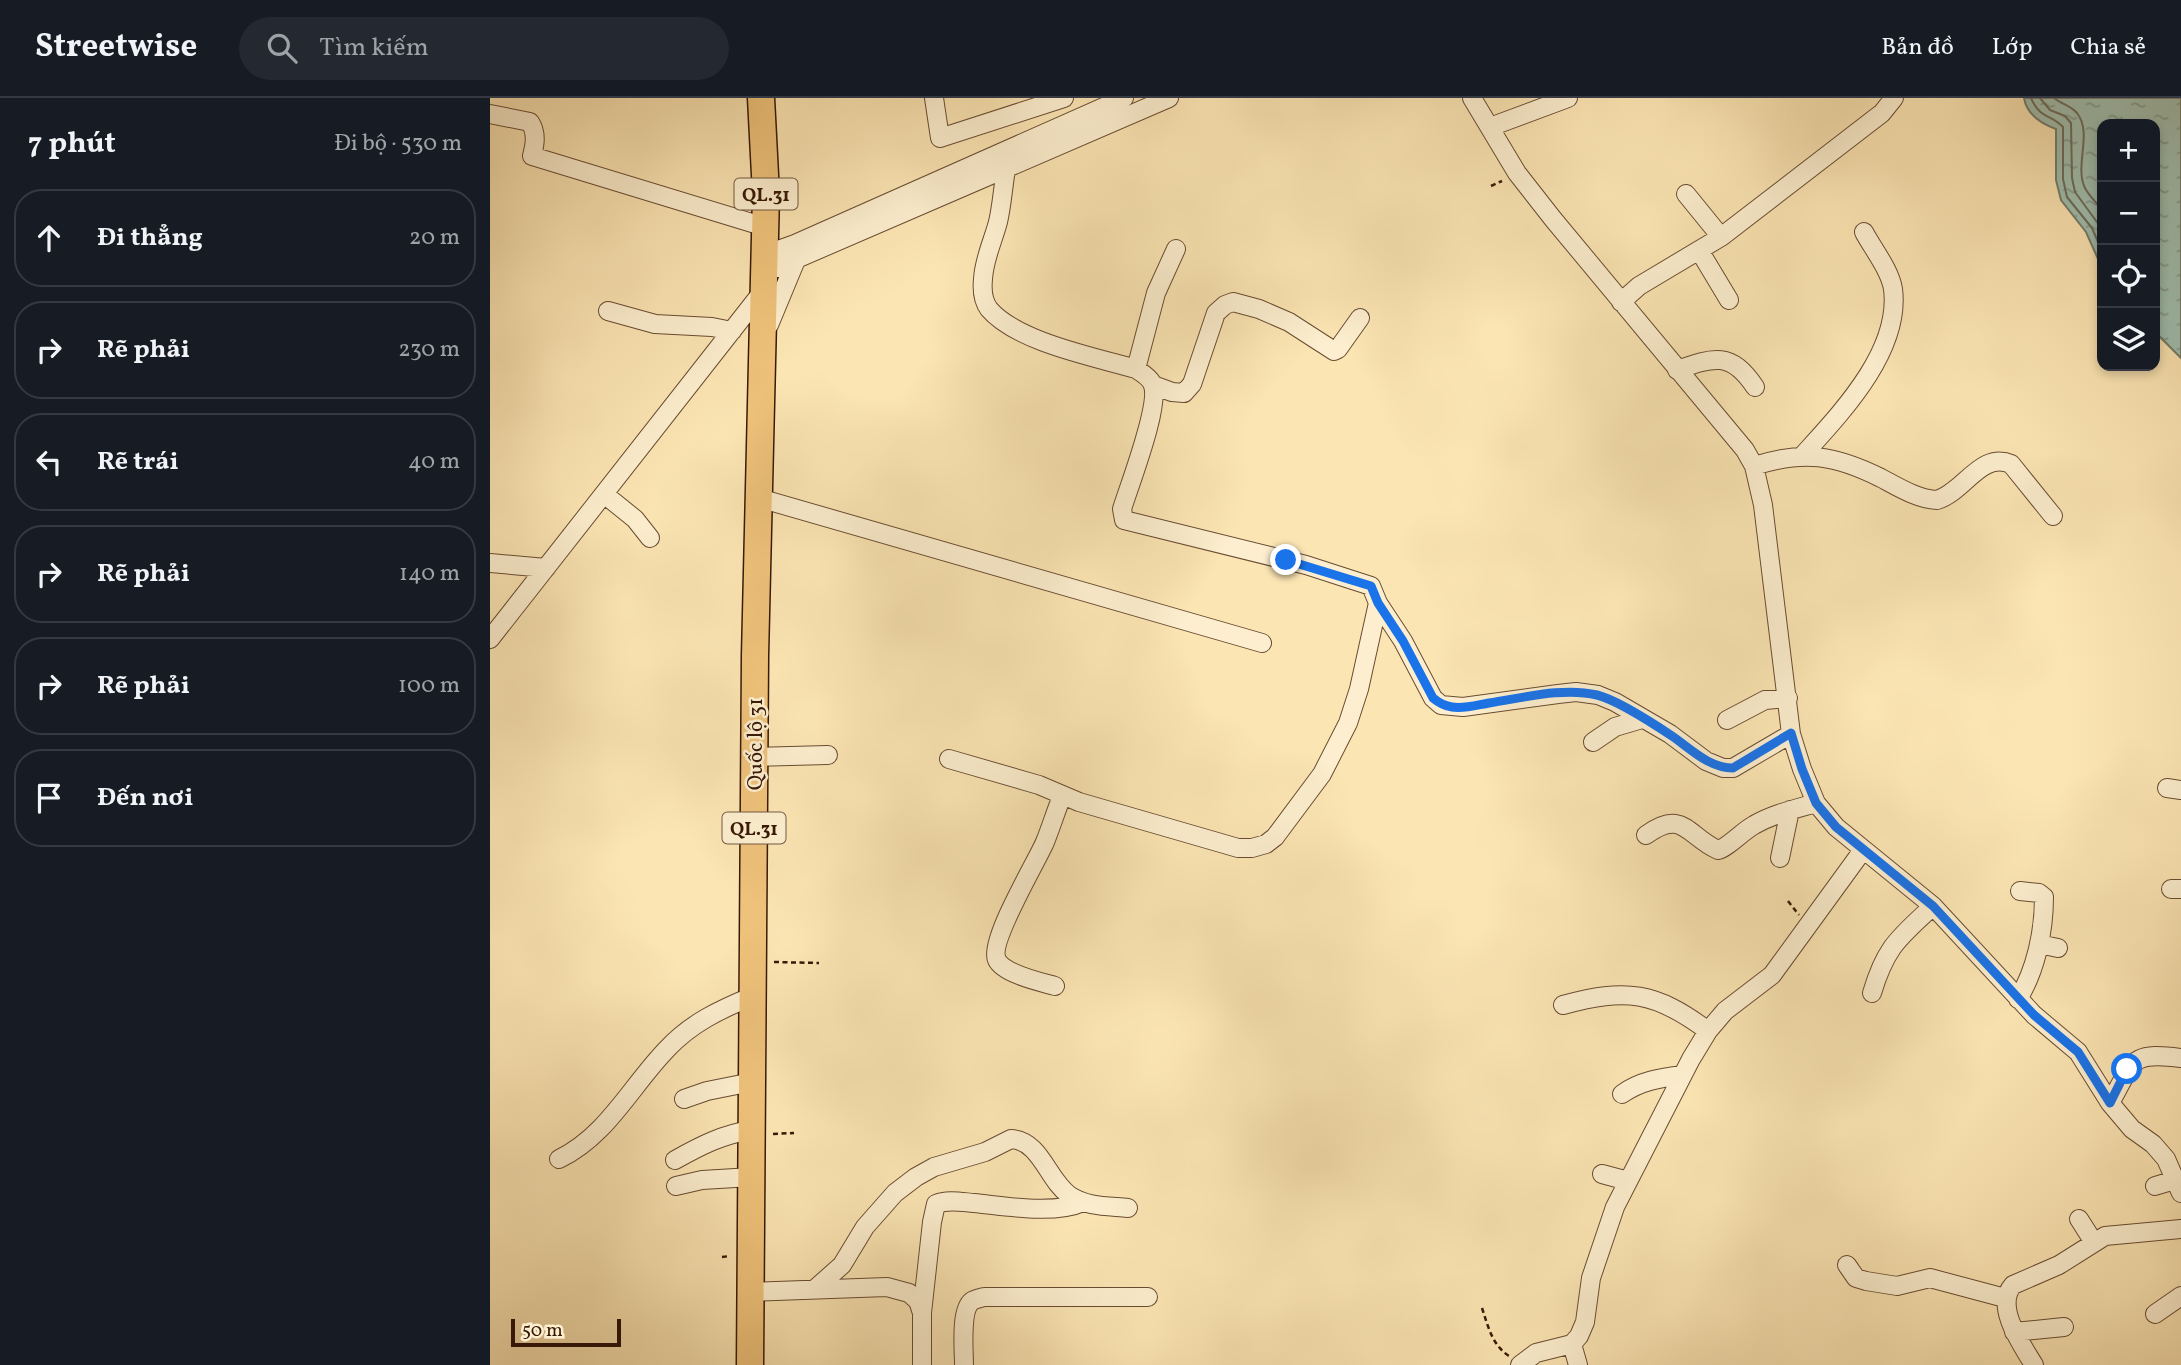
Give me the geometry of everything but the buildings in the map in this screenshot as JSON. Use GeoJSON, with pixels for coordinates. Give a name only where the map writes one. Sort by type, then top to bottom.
{"type":"FeatureCollection","features":[{"type":"Feature","properties":{"kind":"highway","name":"QL.31"},"geometry":{"type":"LineString","coordinates":[[761,98],[766,194],[764,273]]}},
{"type":"Feature","properties":{"kind":"highway","name":"Quốc lộ 31"},"geometry":{"type":"LineString","coordinates":[[750,1365],[755,757],[764,273]]}},
{"type":"Feature","properties":{"kind":"street"},"geometry":{"type":"LineString","coordinates":[[934,98],[940,138],[1022,105],[1064,98]]}},
{"type":"Feature","properties":{"kind":"street"},"geometry":{"type":"LineString","coordinates":[[490,639],[732,331],[764,273],[796,252],[1010,148],[1124,98]]}},
{"type":"Feature","properties":{"kind":"street"},"geometry":{"type":"LineString","coordinates":[[762,344],[796,252],[1006,169],[1169,98]]}},
{"type":"Feature","properties":{"kind":"street"},"geometry":{"type":"LineString","coordinates":[[1472,98],[1517,173],[1745,450],[1754,466],[1763,505],[1791,733],[1816,803],[1836,827],[1933,906],[2018,999],[2078,1052],[2110,1103],[2132,1129],[2153,1144],[2166,1159],[2178,1186],[2155,1186]]}},
{"type":"Feature","properties":{"kind":"street"},"geometry":{"type":"LineString","coordinates":[[1490,127],[1568,98]]}},
{"type":"Feature","properties":{"kind":"street"},"geometry":{"type":"LineString","coordinates":[[1621,302],[1639,286],[1721,237],[1882,113],[1894,98]]}},
{"type":"Feature","properties":{"kind":"street"},"geometry":{"type":"LineString","coordinates":[[1010,148],[1022,105]]}},
{"type":"Feature","properties":{"kind":"street"},"geometry":{"type":"LineString","coordinates":[[490,114],[530,122],[535,141],[532,156],[765,227]]}},
{"type":"Feature","properties":{"kind":"street"},"geometry":{"type":"LineString","coordinates":[[1006,169],[998,222],[982,281],[983,296],[988,308],[1001,320],[1045,343],[1136,369],[1145,374],[1153,385],[1154,397],[1146,436],[1122,509],[1124,520],[1306,565],[1371,586],[1378,603],[1403,641],[1433,698],[1441,705],[1463,707],[1576,692],[1598,695],[1670,734],[1706,761],[1723,768],[1733,768],[1791,733]]}},
{"type":"Feature","properties":{"kind":"street"},"geometry":{"type":"LineString","coordinates":[[766,194],[779,229],[796,252]]}},
{"type":"Feature","properties":{"kind":"street"},"geometry":{"type":"LineString","coordinates":[[1686,194],[1721,237]]}},
{"type":"Feature","properties":{"kind":"street"},"geometry":{"type":"LineString","coordinates":[[1803,455],[1844,407],[1884,348],[1888,335],[1893,289],[1864,232]]}},
{"type":"Feature","properties":{"kind":"street"},"geometry":{"type":"LineString","coordinates":[[1136,369],[1156,293],[1176,249]]}},
{"type":"Feature","properties":{"kind":"street"},"geometry":{"type":"LineString","coordinates":[[1699,250],[1729,300]]}},
{"type":"Feature","properties":{"kind":"street"},"geometry":{"type":"LineString","coordinates":[[1153,385],[1184,393],[1192,384],[1216,313],[1224,305],[1233,302],[1259,309],[1289,322],[1334,351],[1360,318]]}},
{"type":"Feature","properties":{"kind":"street"},"geometry":{"type":"LineString","coordinates":[[608,311],[655,324],[712,327],[732,331]]}},
{"type":"Feature","properties":{"kind":"street"},"geometry":{"type":"LineString","coordinates":[[1677,370],[1702,361],[1720,359],[1734,363],[1755,387]]}},
{"type":"Feature","properties":{"kind":"street"},"geometry":{"type":"LineString","coordinates":[[1754,466],[1803,455],[1827,458],[1858,468],[1914,494],[1937,500],[1957,489],[1981,468],[2001,460],[2011,464],[2053,516]]}},
{"type":"Feature","properties":{"kind":"street"},"geometry":{"type":"LineString","coordinates":[[604,494],[635,519],[650,538]]}},
{"type":"Feature","properties":{"kind":"street"},"geometry":{"type":"LineString","coordinates":[[759,498],[1262,643]]}},
{"type":"Feature","properties":{"kind":"street"},"geometry":{"type":"LineString","coordinates":[[490,564],[546,568]]}},
{"type":"Feature","properties":{"kind":"street"},"geometry":{"type":"LineString","coordinates":[[949,759],[1026,781],[1062,796],[1238,848],[1266,844],[1275,838],[1322,774],[1348,723],[1359,689],[1378,603]]}},
{"type":"Feature","properties":{"kind":"street"},"geometry":{"type":"LineString","coordinates":[[1727,720],[1765,700],[1788,698]]}},
{"type":"Feature","properties":{"kind":"street"},"geometry":{"type":"LineString","coordinates":[[1593,742],[1615,727],[1642,719]]}},
{"type":"Feature","properties":{"kind":"street"},"geometry":{"type":"LineString","coordinates":[[755,757],[828,755]]}},
{"type":"Feature","properties":{"kind":"street"},"geometry":{"type":"LineString","coordinates":[[1055,986],[1002,966],[996,958],[996,947],[1014,903],[1045,842],[1062,796]]}},
{"type":"Feature","properties":{"kind":"street"},"geometry":{"type":"LineString","coordinates":[[1646,835],[1668,823],[1681,824],[1718,850],[1724,849],[1739,834],[1757,823],[1816,803]]}},
{"type":"Feature","properties":{"kind":"street"},"geometry":{"type":"LineString","coordinates":[[1780,858],[1790,810]]}},
{"type":"Feature","properties":{"kind":"street"},"geometry":{"type":"LineString","coordinates":[[1520,1364],[1536,1353],[1572,1344],[1579,1336],[1585,1322],[1591,1278],[1615,1207],[1682,1075],[1708,1031],[1725,1011],[1772,975],[1863,850]]}},
{"type":"Feature","properties":{"kind":"street"},"geometry":{"type":"LineString","coordinates":[[2018,999],[2028,983],[2039,944],[2044,897],[2039,893],[2020,891]]}},
{"type":"Feature","properties":{"kind":"street"},"geometry":{"type":"LineString","coordinates":[[1872,993],[1885,955],[1933,906]]}},
{"type":"Feature","properties":{"kind":"street"},"geometry":{"type":"LineString","coordinates":[[2039,944],[2058,948]]}},
{"type":"Feature","properties":{"kind":"street"},"geometry":{"type":"LineString","coordinates":[[1563,1006],[1609,994],[1627,994],[1664,1003],[1684,1013],[1708,1031]]}},
{"type":"Feature","properties":{"kind":"street"},"geometry":{"type":"LineString","coordinates":[[559,1159],[593,1136],[667,1048],[683,1034],[702,1020],[753,996]]}},
{"type":"Feature","properties":{"kind":"street"},"geometry":{"type":"LineString","coordinates":[[2110,1103],[2133,1061],[2159,1055],[2181,1058]]}},
{"type":"Feature","properties":{"kind":"street"},"geometry":{"type":"LineString","coordinates":[[1622,1094],[1649,1081],[1682,1075]]}},
{"type":"Feature","properties":{"kind":"street"},"geometry":{"type":"LineString","coordinates":[[684,1099],[707,1091],[752,1082]]}},
{"type":"Feature","properties":{"kind":"street"},"geometry":{"type":"LineString","coordinates":[[675,1160],[713,1140],[752,1130]]}},
{"type":"Feature","properties":{"kind":"street"},"geometry":{"type":"LineString","coordinates":[[815,1289],[842,1265],[865,1227],[895,1193],[934,1167],[985,1152],[1011,1139],[1029,1144],[1063,1190],[1083,1202],[1128,1208]]}},
{"type":"Feature","properties":{"kind":"street"},"geometry":{"type":"LineString","coordinates":[[1602,1174],[1628,1181]]}},
{"type":"Feature","properties":{"kind":"street"},"geometry":{"type":"LineString","coordinates":[[676,1186],[702,1180],[752,1177]]}},
{"type":"Feature","properties":{"kind":"street"},"geometry":{"type":"LineString","coordinates":[[922,1365],[922,1313],[936,1204],[955,1202],[1048,1208],[1074,1206],[1083,1202]]}},
{"type":"Feature","properties":{"kind":"street"},"geometry":{"type":"LineString","coordinates":[[2079,1219],[2093,1241]]}},
{"type":"Feature","properties":{"kind":"street"},"geometry":{"type":"LineString","coordinates":[[2034,1365],[2014,1332],[2006,1298],[2007,1291],[2013,1285],[2070,1259],[2093,1241],[2121,1233],[2181,1229]]}},
{"type":"Feature","properties":{"kind":"street"},"geometry":{"type":"LineString","coordinates":[[1847,1265],[1856,1278],[1866,1281],[1896,1286],[1930,1278],[2006,1298]]}},
{"type":"Feature","properties":{"kind":"street"},"geometry":{"type":"LineString","coordinates":[[751,1292],[887,1287],[909,1293],[918,1301],[922,1313]]}},
{"type":"Feature","properties":{"kind":"street"},"geometry":{"type":"LineString","coordinates":[[2155,1314],[2181,1296]]}},
{"type":"Feature","properties":{"kind":"street"},"geometry":{"type":"LineString","coordinates":[[964,1365],[964,1324],[966,1308],[972,1300],[984,1297],[1148,1297]]}},
{"type":"Feature","properties":{"kind":"street"},"geometry":{"type":"LineString","coordinates":[[2014,1332],[2063,1327]]}},
{"type":"Feature","properties":{"kind":"street"},"geometry":{"type":"LineString","coordinates":[[1572,1344],[1578,1365]]}},
{"type":"Feature","properties":{"kind":"path"},"geometry":{"type":"LineString","coordinates":[[753,962],[819,963]]}},
{"type":"Feature","properties":{"kind":"path"},"geometry":{"type":"LineString","coordinates":[[1482,1308],[1493,1340],[1502,1352],[1520,1364]]}},
{"type":"Feature","properties":{"kind":"water"},"geometry":{"type":"Polygon","coordinates":[[[2024,98],[2181,98],[2181,358],[2160,337],[2160,119],[2097,119],[2097,257],[2086,232],[2061,200],[2056,180],[2056,129],[2036,118],[2024,98]]]}},
{"type":"Feature","properties":{"kind":"route"},"geometry":{"type":"LineString","coordinates":[[1286,560],[1371,586],[1378,603],[1403,641],[1433,698],[1441,705],[1454,708],[1576,692],[1598,695],[1670,734],[1706,761],[1723,768],[1733,768],[1791,733],[1816,803],[1836,827],[1933,906],[2034,1015],[2078,1052],[2110,1103],[2127,1069]]}}]}
